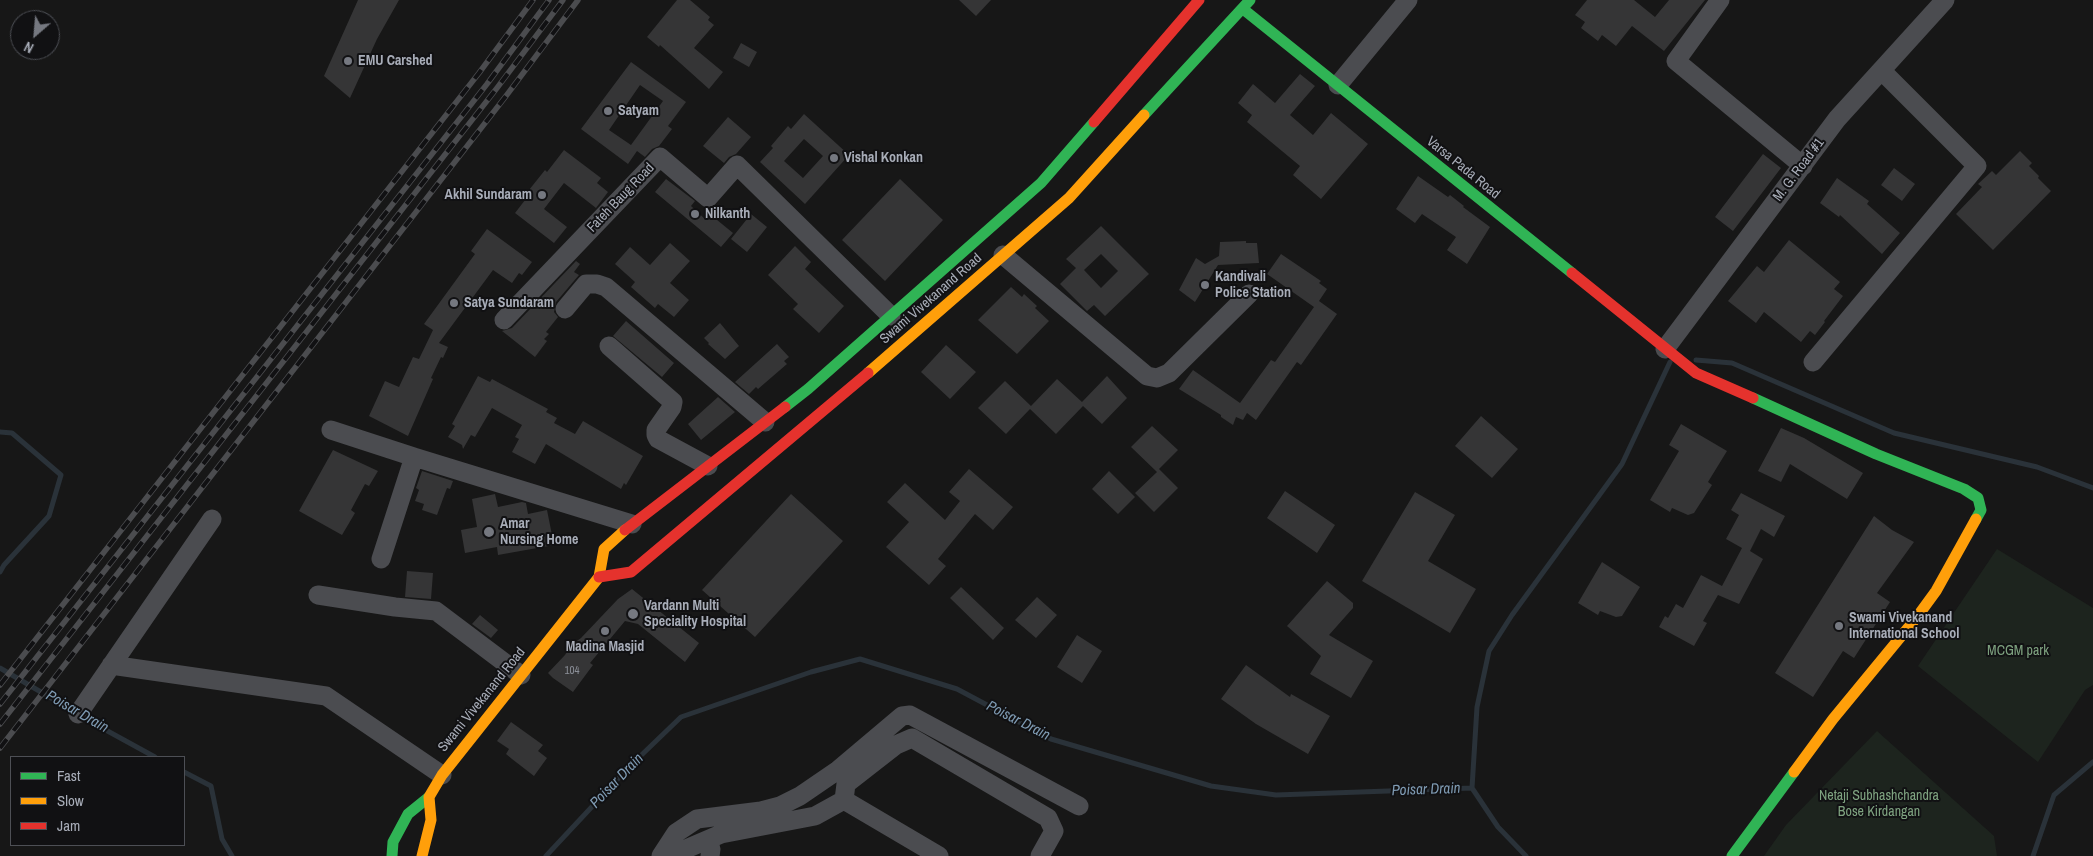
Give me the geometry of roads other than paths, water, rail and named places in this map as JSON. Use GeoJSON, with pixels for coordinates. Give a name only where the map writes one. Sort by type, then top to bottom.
{"type":"FeatureCollection","features":[{"type":"Feature","properties":{"kind":"main road","name":"Swami Vivekanand Road"},"geometry":{"type":"LineString","coordinates":[[429,797],[442,775],[599,577],[604,549],[632,524],[808,389],[1041,183],[1199,0]]}},
{"type":"Feature","properties":{"kind":"main road","name":"Swami Vivekanand Road"},"geometry":{"type":"LineString","coordinates":[[599,577],[631,572],[655,550],[813,422],[1069,198],[1246,4]]}},
{"type":"Feature","properties":{"kind":"main road","name":"Varsa Pada Road"},"geometry":{"type":"LineString","coordinates":[[1246,4],[1338,85],[1696,373],[1876,454],[1964,489],[1978,498],[1981,510],[1936,591],[1834,719],[1732,856]]}},
{"type":"Feature","properties":{"kind":"main road"},"geometry":{"type":"LineString","coordinates":[[392,856],[394,842],[408,814],[429,797]]}},
{"type":"Feature","properties":{"kind":"main road"},"geometry":{"type":"LineString","coordinates":[[422,856],[431,820],[429,797]]}},
{"type":"Feature","properties":{"kind":"street"},"geometry":{"type":"LineString","coordinates":[[1338,85],[1408,0]]}},
{"type":"Feature","properties":{"kind":"street"},"geometry":{"type":"LineString","coordinates":[[1720,0],[1676,61],[1803,166]]}},
{"type":"Feature","properties":{"kind":"street","name":"M. G. Road #1"},"geometry":{"type":"LineString","coordinates":[[1665,349],[1838,119],[1945,0]]}},
{"type":"Feature","properties":{"kind":"street"},"geometry":{"type":"LineString","coordinates":[[1813,362],[1977,166],[1882,71]]}},
{"type":"Feature","properties":{"kind":"street","name":"Fateh Baug Road"},"geometry":{"type":"LineString","coordinates":[[504,320],[660,157],[708,198],[737,165],[891,316]]}},
{"type":"Feature","properties":{"kind":"street"},"geometry":{"type":"LineString","coordinates":[[1003,256],[1147,376],[1157,378],[1169,373],[1249,294]]}},
{"type":"Feature","properties":{"kind":"street"},"geometry":{"type":"LineString","coordinates":[[565,309],[586,284],[597,284],[606,287],[765,422]]}},
{"type":"Feature","properties":{"kind":"street"},"geometry":{"type":"LineString","coordinates":[[609,346],[672,402],[672,407],[656,430],[658,439],[708,466]]}},
{"type":"Feature","properties":{"kind":"street"},"geometry":{"type":"LineString","coordinates":[[331,430],[632,524]]}},
{"type":"Feature","properties":{"kind":"street"},"geometry":{"type":"LineString","coordinates":[[381,559],[414,457]]}},
{"type":"Feature","properties":{"kind":"street"},"geometry":{"type":"LineString","coordinates":[[78,714],[212,519]]}},
{"type":"Feature","properties":{"kind":"street"},"geometry":{"type":"LineString","coordinates":[[318,595],[395,607],[436,611],[521,676]]}},
{"type":"Feature","properties":{"kind":"street"},"geometry":{"type":"LineString","coordinates":[[111,665],[326,696],[442,775]]}},
{"type":"Feature","properties":{"kind":"street"},"geometry":{"type":"LineString","coordinates":[[661,856],[676,833],[697,819],[762,811],[780,806],[800,796],[838,770],[902,716],[910,715],[1079,806]]}},
{"type":"Feature","properties":{"kind":"street"},"geometry":{"type":"LineString","coordinates":[[844,800],[846,784],[896,745],[912,738],[1048,818],[1054,831],[1040,856]]}},
{"type":"Feature","properties":{"kind":"street"},"geometry":{"type":"LineString","coordinates":[[681,856],[686,849],[707,849],[721,834],[815,816],[844,800]]}},
{"type":"Feature","properties":{"kind":"street"},"geometry":{"type":"LineString","coordinates":[[844,800],[939,856]]}},
{"type":"Feature","properties":{"kind":"waterway"},"geometry":{"type":"LineString","coordinates":[[1696,360],[1732,363],[1894,433],[2037,467],[2093,488]]}},
{"type":"Feature","properties":{"kind":"waterway"},"geometry":{"type":"LineString","coordinates":[[1472,788],[1477,707],[1489,651],[1512,615],[1622,464],[1670,362]]}},
{"type":"Feature","properties":{"kind":"waterway","name":"Poisar Drain"},"geometry":{"type":"LineString","coordinates":[[0,432],[12,433],[61,475],[49,516],[4,565],[0,572]]}},
{"type":"Feature","properties":{"kind":"waterway","name":"Poisar Drain"},"geometry":{"type":"LineString","coordinates":[[546,856],[629,767],[681,717],[811,672],[860,659],[957,689],[1051,739],[1211,786],[1276,795],[1472,788],[1498,827],[1526,856]]}},
{"type":"Feature","properties":{"kind":"waterway","name":"Poisar Drain"},"geometry":{"type":"LineString","coordinates":[[0,668],[75,712]]}},
{"type":"Feature","properties":{"kind":"waterway","name":"Poisar Drain"},"geometry":{"type":"LineString","coordinates":[[82,717],[153,756]]}},
{"type":"Feature","properties":{"kind":"waterway"},"geometry":{"type":"LineString","coordinates":[[2033,856],[2054,795],[2093,762]]}},
{"type":"Feature","properties":{"kind":"waterway","name":"Poisar Drain"},"geometry":{"type":"LineString","coordinates":[[185,773],[211,786],[222,839],[232,856]]}},
{"type":"Feature","properties":{"kind":"railway"},"geometry":{"type":"LineString","coordinates":[[0,685],[479,73],[533,0]]}},
{"type":"Feature","properties":{"kind":"railway"},"geometry":{"type":"LineString","coordinates":[[0,704],[487,84],[549,0]]}},
{"type":"Feature","properties":{"kind":"railway"},"geometry":{"type":"LineString","coordinates":[[0,724],[497,88],[563,0]]}},
{"type":"Feature","properties":{"kind":"railway"},"geometry":{"type":"LineString","coordinates":[[0,748],[506,96],[578,0]]}},
{"type":"Feature","properties":{"kind":"place","name":"EMU Carshed"},"geometry":{"type":"Point","coordinates":[348,61]}},
{"type":"Feature","properties":{"kind":"place","name":"Satyam"},"geometry":{"type":"Point","coordinates":[608,111]}},
{"type":"Feature","properties":{"kind":"place","name":"Vishal Konkan"},"geometry":{"type":"Point","coordinates":[834,158]}},
{"type":"Feature","properties":{"kind":"place","name":"Akhil Sundaram"},"geometry":{"type":"Point","coordinates":[542,195]}},
{"type":"Feature","properties":{"kind":"place","name":"Nilkanth"},"geometry":{"type":"Point","coordinates":[695,214]}},
{"type":"Feature","properties":{"kind":"place","name":"Kandivali Police Station"},"geometry":{"type":"Point","coordinates":[1205,285]}},
{"type":"Feature","properties":{"kind":"place","name":"Satya Sundaram"},"geometry":{"type":"Point","coordinates":[454,303]}},
{"type":"Feature","properties":{"kind":"place","name":"Amar Nursing Home"},"geometry":{"type":"Point","coordinates":[489,532]}},
{"type":"Feature","properties":{"kind":"place","name":"Vardann Multi Speciality Hospital"},"geometry":{"type":"Point","coordinates":[633,614]}},
{"type":"Feature","properties":{"kind":"place","name":"Swami Vivekanand International School"},"geometry":{"type":"Point","coordinates":[1839,626]}},
{"type":"Feature","properties":{"kind":"place","name":"Madina Masjid"},"geometry":{"type":"Point","coordinates":[605,631]}},
{"type":"Feature","properties":{"kind":"park label","name":"MCGM park"},"geometry":{"type":"Point","coordinates":[2018,651]}},
{"type":"Feature","properties":{"kind":"park label","name":"Netaji Subhashchandra Bose Kirdangan"},"geometry":{"type":"Point","coordinates":[1879,804]}}]}
